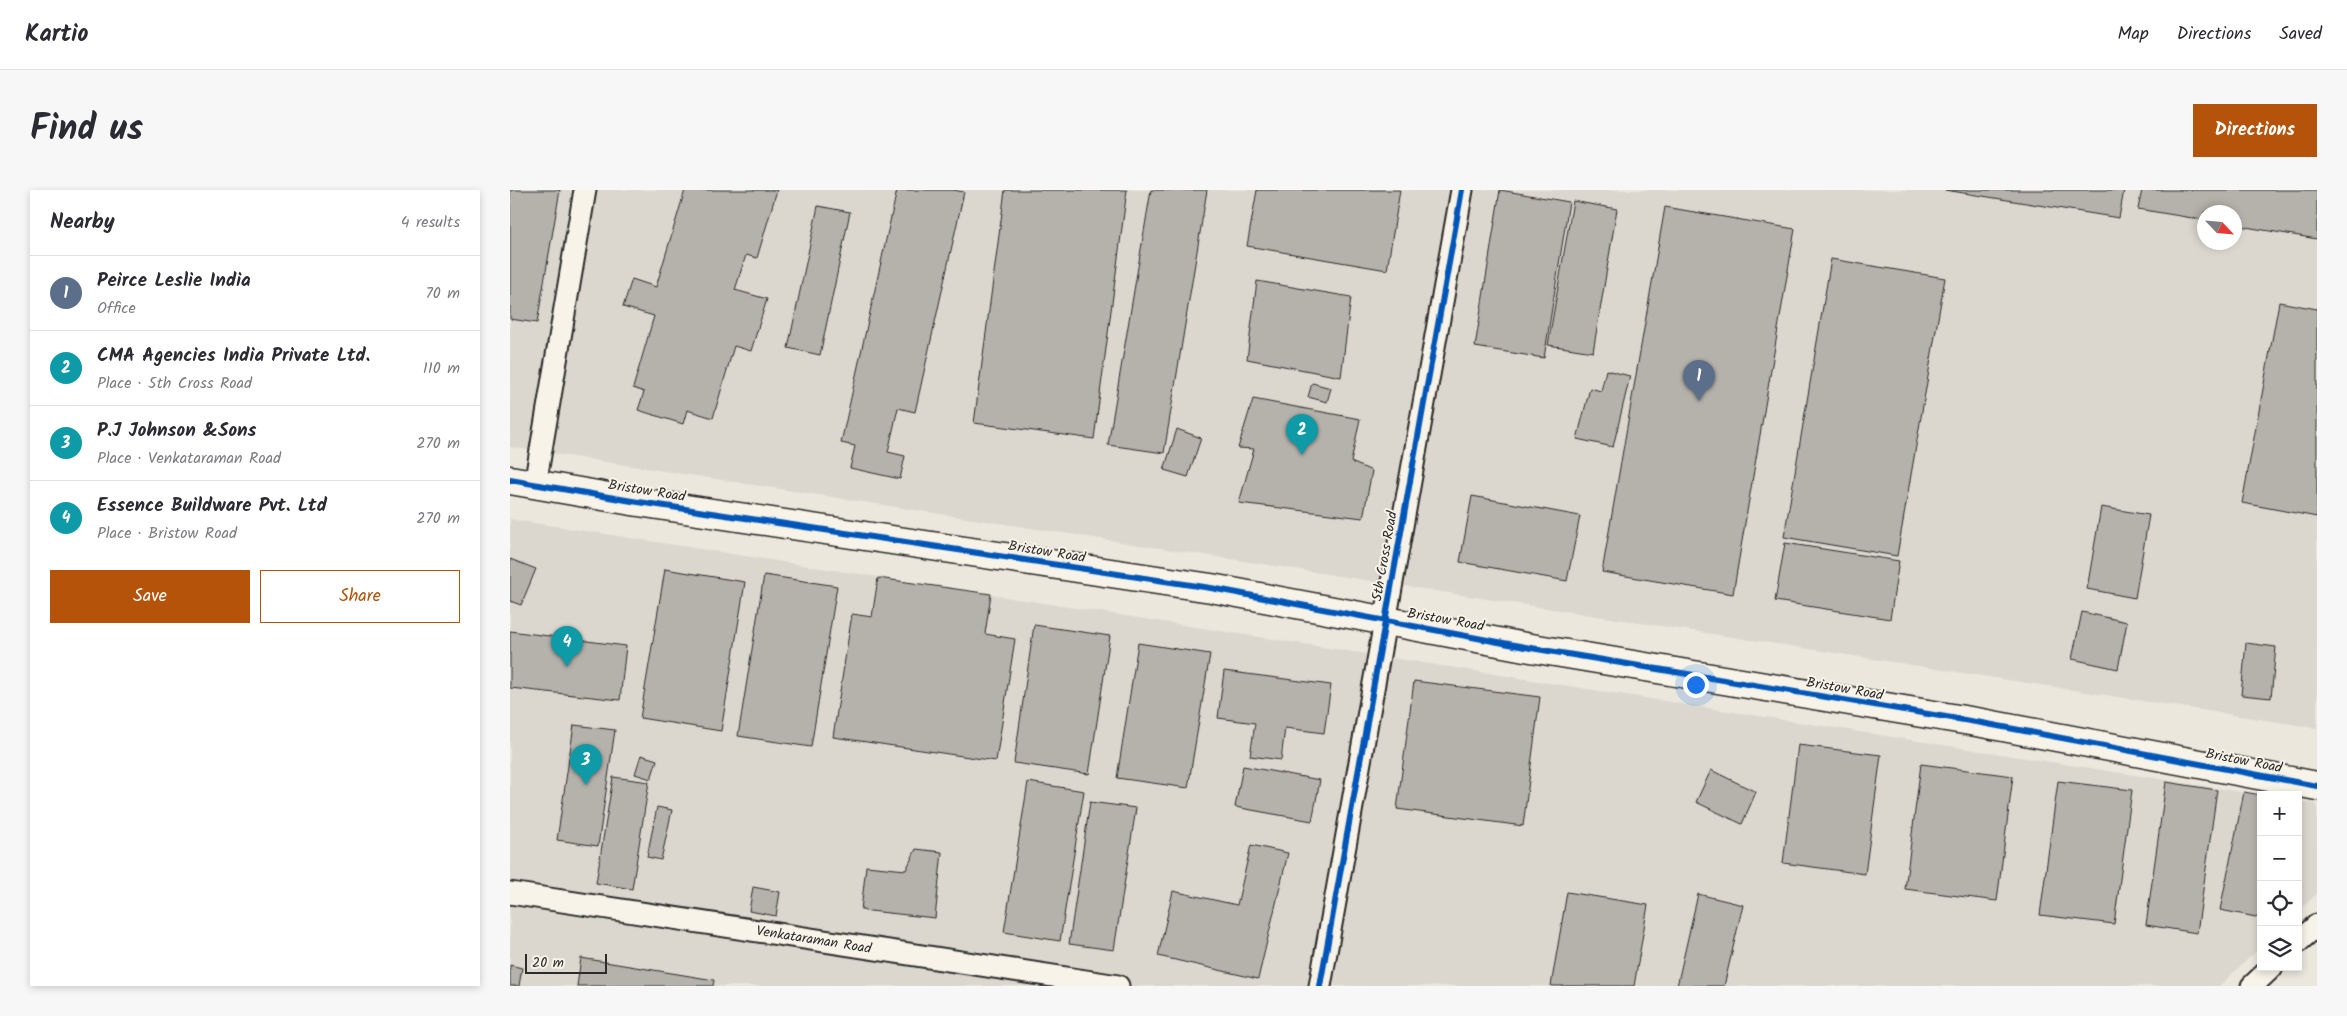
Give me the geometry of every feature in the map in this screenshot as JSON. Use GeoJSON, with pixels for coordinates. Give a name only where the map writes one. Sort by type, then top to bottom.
{"type":"FeatureCollection","features":[{"type":"Feature","properties":{"kind":"street"},"geometry":{"type":"LineString","coordinates":[[523,483],[585,190]]}},
{"type":"Feature","properties":{"kind":"street","name":"5th Cross Road"},"geometry":{"type":"LineString","coordinates":[[1320,986],[1462,190]]}},
{"type":"Feature","properties":{"kind":"street","name":"Bristow Road"},"geometry":{"type":"LineString","coordinates":[[523,483],[1211,588],[1524,646],[1982,723],[2317,786]]}},
{"type":"Feature","properties":{"kind":"street","name":"Venkataraman Road"},"geometry":{"type":"LineString","coordinates":[[510,893],[1118,986]]}},
{"type":"Feature","properties":{"kind":"street"},"geometry":{"type":"LineString","coordinates":[[2302,938],[2317,925]]}},
{"type":"Feature","properties":{"kind":"street"},"geometry":{"type":"LineString","coordinates":[[2252,986],[2268,971]]}},
{"type":"Feature","properties":{"kind":"shaded area"},"geometry":{"type":"Polygon","coordinates":[[[510,190],[2317,190],[2317,728],[510,447],[510,190]]]}},
{"type":"Feature","properties":{"kind":"shaded area"},"geometry":{"type":"Polygon","coordinates":[[[510,519],[2257,794],[2257,951],[2219,986],[510,986],[510,519]]]}},
{"type":"Feature","properties":{"kind":"shaded area"},"geometry":{"type":"Polygon","coordinates":[[[2302,802],[2317,804],[2317,894],[2302,907],[2302,802]]]}},
{"type":"Feature","properties":{"kind":"building"},"geometry":{"type":"Polygon","coordinates":[[[510,190],[560,190],[537,323],[510,319],[510,190]]]}},
{"type":"Feature","properties":{"kind":"building"},"geometry":{"type":"Polygon","coordinates":[[[685,190],[777,190],[757,258],[746,255],[735,290],[767,299],[751,351],[734,346],[713,418],[687,410],[683,424],[638,410],[644,392],[633,388],[654,316],[623,307],[632,279],[656,287],[685,190]]]}},
{"type":"Feature","properties":{"kind":"building"},"geometry":{"type":"Polygon","coordinates":[[[897,190],[953,190],[964,192],[915,412],[898,408],[888,452],[905,456],[900,479],[850,468],[855,446],[841,443],[897,190]]]}},
{"type":"Feature","properties":{"kind":"building"},"geometry":{"type":"Polygon","coordinates":[[[1005,190],[1127,190],[1094,439],[974,423],[1005,190]]]}},
{"type":"Feature","properties":{"kind":"building"},"geometry":{"type":"Polygon","coordinates":[[[1151,190],[1207,190],[1164,453],[1108,445],[1151,190]]]}},
{"type":"Feature","properties":{"kind":"building"},"geometry":{"type":"Polygon","coordinates":[[[1257,190],[1400,190],[1387,270],[1247,246],[1257,190]]]}},
{"type":"Feature","properties":{"kind":"building"},"geometry":{"type":"Polygon","coordinates":[[[1500,190],[1569,202],[1544,358],[1475,347],[1500,190]]]}},
{"type":"Feature","properties":{"kind":"building"},"geometry":{"type":"Polygon","coordinates":[[[1945,190],[2124,190],[2119,218],[1945,190]]]}},
{"type":"Feature","properties":{"kind":"building"},"geometry":{"type":"Polygon","coordinates":[[[2142,190],[2317,190],[2317,239],[2242,226],[2242,205],[2197,205],[2197,219],[2138,209],[2142,190]]]}},
{"type":"Feature","properties":{"kind":"building"},"geometry":{"type":"Polygon","coordinates":[[[1573,201],[1617,209],[1593,352],[1548,345],[1573,201]]]}},
{"type":"Feature","properties":{"kind":"building"},"geometry":{"type":"Polygon","coordinates":[[[818,206],[850,212],[820,355],[788,348],[818,206]]]}},
{"type":"Feature","properties":{"kind":"building"},"geometry":{"type":"Polygon","coordinates":[[[1665,207],[1795,229],[1733,594],[1602,572],[1665,207]]]}},
{"type":"Feature","properties":{"kind":"building"},"geometry":{"type":"Polygon","coordinates":[[[1831,259],[1945,278],[1897,556],[1784,537],[1831,259]]]}},
{"type":"Feature","properties":{"kind":"building"},"geometry":{"type":"Polygon","coordinates":[[[1257,281],[1351,297],[1341,377],[1247,359],[1257,281]]]}},
{"type":"Feature","properties":{"kind":"building"},"geometry":{"type":"Polygon","coordinates":[[[2279,302],[2317,309],[2317,517],[2242,503],[2279,302]]]}},
{"type":"Feature","properties":{"kind":"building"},"geometry":{"type":"Polygon","coordinates":[[[1606,370],[1630,376],[1613,447],[1577,439],[1590,388],[1601,391],[1606,370]]]}},
{"type":"Feature","properties":{"kind":"building"},"geometry":{"type":"Polygon","coordinates":[[[1312,383],[1331,388],[1327,402],[1308,397],[1312,383]]]}},
{"type":"Feature","properties":{"kind":"building"},"geometry":{"type":"Polygon","coordinates":[[[1253,399],[1360,419],[1351,462],[1372,471],[1363,518],[1239,503],[1254,449],[1238,448],[1253,399]]]}},
{"type":"Feature","properties":{"kind":"building"},"geometry":{"type":"Polygon","coordinates":[[[1177,429],[1201,438],[1188,477],[1164,470],[1177,429]]]}},
{"type":"Feature","properties":{"kind":"building"},"geometry":{"type":"Polygon","coordinates":[[[1472,496],[1580,516],[1567,581],[1460,562],[1472,496]]]}},
{"type":"Feature","properties":{"kind":"building"},"geometry":{"type":"Polygon","coordinates":[[[2101,507],[2149,515],[2135,598],[2087,589],[2101,507]]]}},
{"type":"Feature","properties":{"kind":"building"},"geometry":{"type":"Polygon","coordinates":[[[1785,543],[1899,561],[1890,619],[1775,601],[1785,543]]]}},
{"type":"Feature","properties":{"kind":"building"},"geometry":{"type":"Polygon","coordinates":[[[510,559],[536,569],[521,605],[510,601],[510,559]]]}},
{"type":"Feature","properties":{"kind":"building"},"geometry":{"type":"Polygon","coordinates":[[[665,569],[745,582],[721,731],[640,718],[665,569]]]}},
{"type":"Feature","properties":{"kind":"building"},"geometry":{"type":"Polygon","coordinates":[[[764,575],[837,586],[811,747],[738,736],[764,575]]]}},
{"type":"Feature","properties":{"kind":"building"},"geometry":{"type":"Polygon","coordinates":[[[878,578],[991,594],[985,634],[1015,639],[996,761],[833,737],[852,614],[872,617],[878,578]]]}},
{"type":"Feature","properties":{"kind":"building"},"geometry":{"type":"Polygon","coordinates":[[[2082,612],[2127,622],[2118,669],[2072,659],[2082,612]]]}},
{"type":"Feature","properties":{"kind":"building"},"geometry":{"type":"Polygon","coordinates":[[[1034,625],[1110,636],[1089,774],[1014,763],[1034,625]]]}},
{"type":"Feature","properties":{"kind":"building"},"geometry":{"type":"Polygon","coordinates":[[[510,631],[626,646],[620,700],[510,688],[510,631]]]}},
{"type":"Feature","properties":{"kind":"building"},"geometry":{"type":"Polygon","coordinates":[[[1138,643],[1210,654],[1188,788],[1117,778],[1138,643]]]}},
{"type":"Feature","properties":{"kind":"building"},"geometry":{"type":"Polygon","coordinates":[[[2246,643],[2276,647],[2271,698],[2241,695],[2246,643]]]}},
{"type":"Feature","properties":{"kind":"building"},"geometry":{"type":"Polygon","coordinates":[[[1224,671],[1331,685],[1324,733],[1285,728],[1281,760],[1250,756],[1255,723],[1218,718],[1224,671]]]}},
{"type":"Feature","properties":{"kind":"building"},"geometry":{"type":"Polygon","coordinates":[[[1414,681],[1540,697],[1523,826],[1397,809],[1414,681]]]}},
{"type":"Feature","properties":{"kind":"building"},"geometry":{"type":"Polygon","coordinates":[[[574,725],[615,730],[598,846],[557,840],[574,725]]]}},
{"type":"Feature","properties":{"kind":"building"},"geometry":{"type":"Polygon","coordinates":[[[1798,745],[1881,755],[1865,874],[1783,863],[1798,745]]]}},
{"type":"Feature","properties":{"kind":"building"},"geometry":{"type":"Polygon","coordinates":[[[641,755],[657,760],[651,779],[635,774],[641,755]]]}},
{"type":"Feature","properties":{"kind":"building"},"geometry":{"type":"Polygon","coordinates":[[[1921,764],[2013,776],[1997,901],[1905,889],[1921,764]]]}},
{"type":"Feature","properties":{"kind":"building"},"geometry":{"type":"Polygon","coordinates":[[[1243,766],[1320,780],[1312,821],[1235,807],[1243,766]]]}},
{"type":"Feature","properties":{"kind":"building"},"geometry":{"type":"Polygon","coordinates":[[[1711,770],[1756,792],[1742,824],[1696,802],[1711,770]]]}},
{"type":"Feature","properties":{"kind":"building"},"geometry":{"type":"Polygon","coordinates":[[[613,777],[649,782],[632,889],[596,883],[613,777]]]}},
{"type":"Feature","properties":{"kind":"building"},"geometry":{"type":"Polygon","coordinates":[[[2058,781],[2132,790],[2114,924],[2040,915],[2058,781]]]}},
{"type":"Feature","properties":{"kind":"building"},"geometry":{"type":"Polygon","coordinates":[[[1028,782],[1084,791],[1060,941],[1004,932],[1028,782]]]}},
{"type":"Feature","properties":{"kind":"building"},"geometry":{"type":"Polygon","coordinates":[[[2166,782],[2217,790],[2197,933],[2146,925],[2166,782]]]}},
{"type":"Feature","properties":{"kind":"building"},"geometry":{"type":"Polygon","coordinates":[[[2244,792],[2257,794],[2257,917],[2220,910],[2244,792]]]}},
{"type":"Feature","properties":{"kind":"building"},"geometry":{"type":"Polygon","coordinates":[[[1090,802],[1136,808],[1114,950],[1069,944],[1090,802]]]}},
{"type":"Feature","properties":{"kind":"building"},"geometry":{"type":"Polygon","coordinates":[[[657,807],[672,810],[661,860],[647,857],[657,807]]]}},
{"type":"Feature","properties":{"kind":"building"},"geometry":{"type":"Polygon","coordinates":[[[1251,845],[1288,853],[1258,979],[1158,956],[1173,891],[1237,905],[1251,845]]]}},
{"type":"Feature","properties":{"kind":"building"},"geometry":{"type":"Polygon","coordinates":[[[916,849],[942,852],[935,918],[861,910],[866,866],[906,870],[916,849]]]}},
{"type":"Feature","properties":{"kind":"building"},"geometry":{"type":"Polygon","coordinates":[[[753,887],[780,892],[776,916],[749,911],[753,887]]]}},
{"type":"Feature","properties":{"kind":"building"},"geometry":{"type":"Polygon","coordinates":[[[1567,892],[1648,905],[1634,986],[1551,986],[1567,892]]]}},
{"type":"Feature","properties":{"kind":"building"},"geometry":{"type":"Polygon","coordinates":[[[1698,894],[1743,905],[1724,986],[1677,986],[1698,894]]]}},
{"type":"Feature","properties":{"kind":"building"},"geometry":{"type":"Polygon","coordinates":[[[581,958],[714,980],[713,986],[577,986],[581,958]]]}},
{"type":"Feature","properties":{"kind":"building"},"geometry":{"type":"Polygon","coordinates":[[[510,965],[522,968],[519,986],[510,986],[510,965]]]}},
{"type":"Feature","properties":{"kind":"cycle path"},"geometry":{"type":"LineString","coordinates":[[1320,986],[1462,190]]}},
{"type":"Feature","properties":{"kind":"cycle path"},"geometry":{"type":"LineString","coordinates":[[510,480],[632,501],[1211,588],[1525,647],[1982,723],[2317,786]]}},
{"type":"Feature","properties":{"kind":"place","name":"Peirce Leslie India"},"geometry":{"type":"Point","coordinates":[1699,401]}},
{"type":"Feature","properties":{"kind":"place","name":"CMA Agencies India Private Ltd."},"geometry":{"type":"Point","coordinates":[1302,455]}},
{"type":"Feature","properties":{"kind":"place","name":"Essence Buildware Pvt. Ltd"},"geometry":{"type":"Point","coordinates":[567,667]}},
{"type":"Feature","properties":{"kind":"place","name":"P.J Johnson &Sons"},"geometry":{"type":"Point","coordinates":[586,785]}}]}
